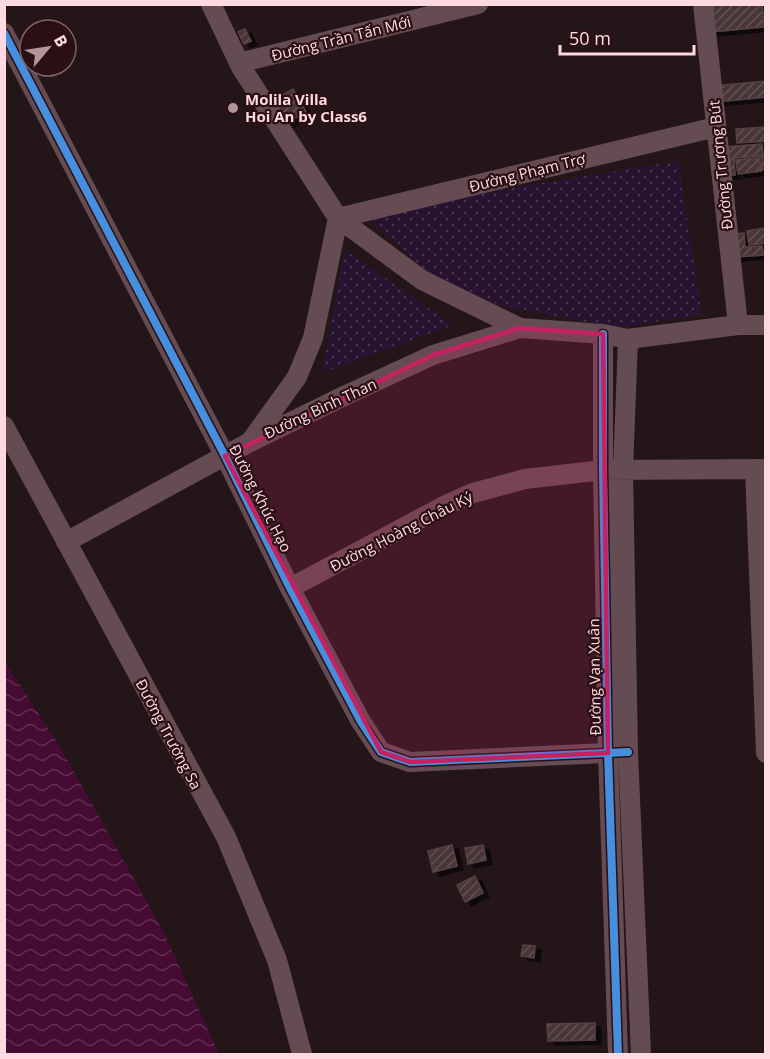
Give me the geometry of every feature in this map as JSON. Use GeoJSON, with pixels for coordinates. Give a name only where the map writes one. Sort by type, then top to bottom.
{"type":"FeatureCollection","features":[{"type":"Feature","properties":{"kind":"street"},"geometry":{"type":"LineString","coordinates":[[211,4],[239,63],[338,218],[422,279],[520,328],[603,334],[628,339],[738,325],[765,325]]}},
{"type":"Feature","properties":{"kind":"street","name":"Đường Trần Tấn Mới"},"geometry":{"type":"LineString","coordinates":[[239,63],[478,4]]}},
{"type":"Feature","properties":{"kind":"street","name":"Đường Trương Bút"},"geometry":{"type":"LineString","coordinates":[[703,4],[738,325]]}},
{"type":"Feature","properties":{"kind":"street","name":"Đường Khúc Hạo"},"geometry":{"type":"LineString","coordinates":[[4,33],[225,456],[290,588],[360,720],[381,752],[410,762],[628,752]]}},
{"type":"Feature","properties":{"kind":"street","name":"Đường Phạm Trợ"},"geometry":{"type":"LineString","coordinates":[[338,218],[716,127]]}},
{"type":"Feature","properties":{"kind":"street"},"geometry":{"type":"LineString","coordinates":[[250,442],[297,377],[313,338],[338,218]]}},
{"type":"Feature","properties":{"kind":"street","name":"Đường Bình Than"},"geometry":{"type":"LineString","coordinates":[[66,542],[250,442],[344,396],[433,355],[520,328]]}},
{"type":"Feature","properties":{"kind":"street","name":"Đường Vạn Xuân"},"geometry":{"type":"LineString","coordinates":[[603,334],[608,753],[618,1054]]}},
{"type":"Feature","properties":{"kind":"street"},"geometry":{"type":"LineString","coordinates":[[628,339],[623,470],[628,752],[640,1054]]}},
{"type":"Feature","properties":{"kind":"street","name":"Đường Trường Sa"},"geometry":{"type":"LineString","coordinates":[[4,426],[226,837],[277,960],[302,1054]]}},
{"type":"Feature","properties":{"kind":"street"},"geometry":{"type":"LineString","coordinates":[[760,469],[765,753]]}},
{"type":"Feature","properties":{"kind":"street","name":"Đường Hoàng Châu Ký"},"geometry":{"type":"LineString","coordinates":[[290,588],[444,506],[473,493],[525,479],[603,470],[760,469]]}},
{"type":"Feature","properties":{"kind":"highlighted area"},"geometry":{"type":"Polygon","coordinates":[[[520,328],[603,334],[608,753],[410,762],[381,752],[225,456],[433,355],[520,328]]]}},
{"type":"Feature","properties":{"kind":"shaded area"},"geometry":{"type":"Polygon","coordinates":[[[678,161],[702,314],[618,328],[499,305],[427,273],[364,212],[678,161]]]}},
{"type":"Feature","properties":{"kind":"shaded area"},"geometry":{"type":"Polygon","coordinates":[[[345,250],[453,325],[322,373],[345,250]]]}},
{"type":"Feature","properties":{"kind":"water"},"geometry":{"type":"Polygon","coordinates":[[[5,662],[60,747],[163,931],[219,1054],[5,1054],[5,662]]]}},
{"type":"Feature","properties":{"kind":"building"},"geometry":{"type":"Polygon","coordinates":[[[708,4],[762,4],[764,27],[711,32],[708,4]]]}},
{"type":"Feature","properties":{"kind":"building"},"geometry":{"type":"Polygon","coordinates":[[[245,29],[251,41],[244,44],[238,32],[245,29]]]}},
{"type":"Feature","properties":{"kind":"building"},"geometry":{"type":"Polygon","coordinates":[[[766,81],[766,97],[716,102],[714,86],[766,81]]]}},
{"type":"Feature","properties":{"kind":"building"},"geometry":{"type":"Polygon","coordinates":[[[293,89],[306,112],[287,123],[274,100],[293,89]]]}},
{"type":"Feature","properties":{"kind":"building"},"geometry":{"type":"Polygon","coordinates":[[[766,127],[766,141],[737,143],[736,129],[766,127]]]}},
{"type":"Feature","properties":{"kind":"building"},"geometry":{"type":"Polygon","coordinates":[[[762,144],[763,157],[766,156],[766,169],[762,170],[761,156],[734,158],[735,175],[727,175],[725,147],[762,144]]]}},
{"type":"Feature","properties":{"kind":"building"},"geometry":{"type":"Polygon","coordinates":[[[759,158],[761,171],[738,174],[736,160],[759,158]]]}},
{"type":"Feature","properties":{"kind":"building"},"geometry":{"type":"Polygon","coordinates":[[[766,228],[766,243],[749,245],[747,231],[766,228]]]}},
{"type":"Feature","properties":{"kind":"building"},"geometry":{"type":"Polygon","coordinates":[[[744,233],[745,247],[762,246],[763,255],[736,257],[734,234],[744,233]]]}},
{"type":"Feature","properties":{"kind":"building"},"geometry":{"type":"Polygon","coordinates":[[[452,845],[457,866],[433,872],[428,851],[452,845]]]}},
{"type":"Feature","properties":{"kind":"building"},"geometry":{"type":"Polygon","coordinates":[[[483,845],[486,860],[468,864],[465,848],[483,845]]]}},
{"type":"Feature","properties":{"kind":"building"},"geometry":{"type":"Polygon","coordinates":[[[475,876],[483,893],[465,902],[457,885],[475,876]]]}},
{"type":"Feature","properties":{"kind":"building"},"geometry":{"type":"Polygon","coordinates":[[[523,945],[535,946],[534,958],[521,956],[523,945]]]}},
{"type":"Feature","properties":{"kind":"building"},"geometry":{"type":"Polygon","coordinates":[[[595,1023],[595,1040],[548,1041],[547,1024],[595,1023]]]}},
{"type":"Feature","properties":{"kind":"cycle path"},"geometry":{"type":"LineString","coordinates":[[4,33],[225,456],[290,588],[360,720],[381,752],[410,762],[628,752]]}},
{"type":"Feature","properties":{"kind":"cycle path"},"geometry":{"type":"LineString","coordinates":[[603,334],[608,753],[618,1054]]}},
{"type":"Feature","properties":{"kind":"place","name":"Molila Villa Hoi An by Class6"},"geometry":{"type":"Point","coordinates":[233,108]}}]}
